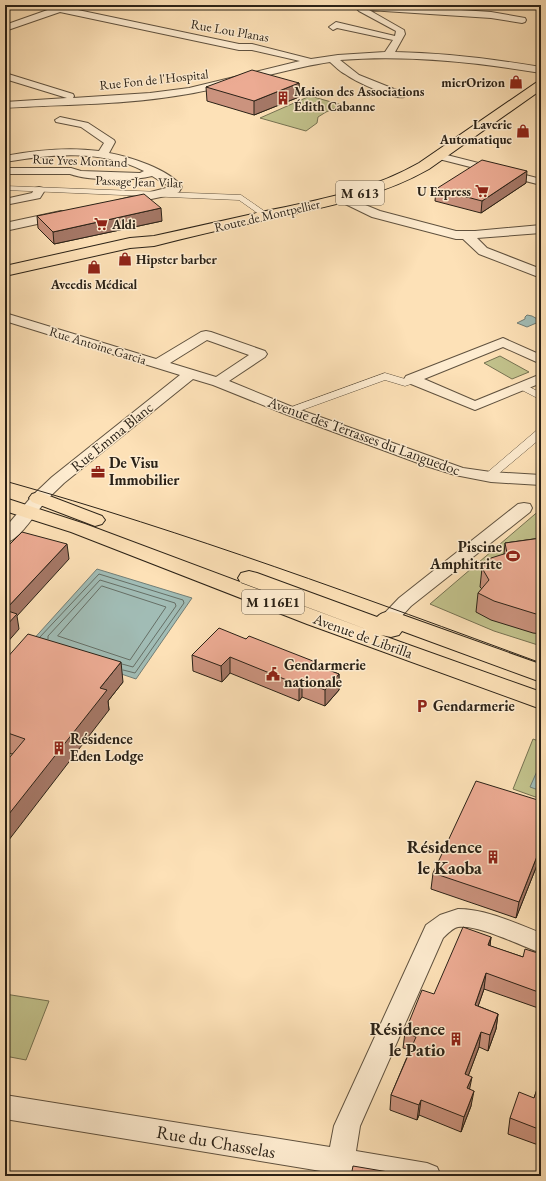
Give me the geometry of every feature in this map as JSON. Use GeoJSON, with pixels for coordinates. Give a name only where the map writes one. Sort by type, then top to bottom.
{"type":"FeatureCollection","features":[{"type":"Feature","properties":{"kind":"main road","name":"Route de Montpellier"},"geometry":{"type":"LineString","coordinates":[[5,271],[130,243],[154,241],[379,188],[404,178],[541,85]]}},
{"type":"Feature","properties":{"kind":"main road","name":"Route de Montpellier"},"geometry":{"type":"LineString","coordinates":[[5,279],[138,248],[154,241]]}},
{"type":"Feature","properties":{"kind":"main road","name":"Avenue de Librilla"},"geometry":{"type":"LineString","coordinates":[[5,495],[194,564],[235,573],[380,628],[541,701]]}},
{"type":"Feature","properties":{"kind":"main road","name":"Avenue de Librilla"},"geometry":{"type":"LineString","coordinates":[[5,504],[34,505],[78,528],[380,628],[541,685]]}},
{"type":"Feature","properties":{"kind":"main road","name":"M 116E1"},"geometry":{"type":"LineString","coordinates":[[380,628],[529,668],[541,674]]}},
{"type":"Feature","properties":{"kind":"street","name":"Rue Lou Planas"},"geometry":{"type":"LineString","coordinates":[[40,5],[239,47],[252,47],[296,56],[311,61]]}},
{"type":"Feature","properties":{"kind":"street"},"geometry":{"type":"LineString","coordinates":[[357,6],[491,15],[522,20]]}},
{"type":"Feature","properties":{"kind":"street"},"geometry":{"type":"LineString","coordinates":[[357,6],[400,30],[401,34],[389,54]]}},
{"type":"Feature","properties":{"kind":"street"},"geometry":{"type":"LineString","coordinates":[[5,28],[59,9]]}},
{"type":"Feature","properties":{"kind":"street"},"geometry":{"type":"LineString","coordinates":[[333,27],[336,25],[398,39]]}},
{"type":"Feature","properties":{"kind":"street","name":"Rue Fon de l'Hospital"},"geometry":{"type":"LineString","coordinates":[[5,105],[171,94],[219,85],[266,71],[311,61],[389,54],[463,60],[541,70]]}},
{"type":"Feature","properties":{"kind":"street"},"geometry":{"type":"LineString","coordinates":[[333,59],[340,67],[352,76],[401,95]]}},
{"type":"Feature","properties":{"kind":"street"},"geometry":{"type":"LineString","coordinates":[[5,76],[79,100]]}},
{"type":"Feature","properties":{"kind":"street"},"geometry":{"type":"LineString","coordinates":[[60,120],[84,125],[110,142],[103,154]]}},
{"type":"Feature","properties":{"kind":"street"},"geometry":{"type":"LineString","coordinates":[[5,159],[47,153],[103,154],[130,160],[154,172],[176,187],[175,190],[170,192],[112,204]]}},
{"type":"Feature","properties":{"kind":"street"},"geometry":{"type":"LineString","coordinates":[[438,156],[541,182]]}},
{"type":"Feature","properties":{"kind":"street","name":"Rue Yves Montand"},"geometry":{"type":"LineString","coordinates":[[5,171],[71,171],[80,174],[140,176],[154,172]]}},
{"type":"Feature","properties":{"kind":"street","name":"Passage Jean Vilar"},"geometry":{"type":"LineString","coordinates":[[5,188],[241,198],[266,215]]}},
{"type":"Feature","properties":{"kind":"street"},"geometry":{"type":"LineString","coordinates":[[5,202],[36,196],[39,190]]}},
{"type":"Feature","properties":{"kind":"street"},"geometry":{"type":"LineString","coordinates":[[341,198],[364,210],[392,219],[456,235],[541,228]]}},
{"type":"Feature","properties":{"kind":"street"},"geometry":{"type":"LineString","coordinates":[[8,223],[73,213]]}},
{"type":"Feature","properties":{"kind":"street"},"geometry":{"type":"LineString","coordinates":[[466,235],[483,251],[541,274]]}},
{"type":"Feature","properties":{"kind":"street","name":"Rue Antoine Garcia"},"geometry":{"type":"LineString","coordinates":[[5,316],[192,373]]}},
{"type":"Feature","properties":{"kind":"street"},"geometry":{"type":"LineString","coordinates":[[159,363],[206,335],[260,354],[218,382]]}},
{"type":"Feature","properties":{"kind":"street"},"geometry":{"type":"LineString","coordinates":[[290,411],[385,376],[405,383],[413,380],[411,379],[504,342],[541,360]]}},
{"type":"Feature","properties":{"kind":"street","name":"Avenue des Terrasses du Languedoc"},"geometry":{"type":"LineString","coordinates":[[192,373],[290,411],[432,463],[461,472],[541,480]]}},
{"type":"Feature","properties":{"kind":"street","name":"Rue Emma Blanc"},"geometry":{"type":"LineString","coordinates":[[5,538],[34,505],[103,442],[192,373]]}},
{"type":"Feature","properties":{"kind":"street"},"geometry":{"type":"LineString","coordinates":[[413,380],[475,406],[541,378]]}},
{"type":"Feature","properties":{"kind":"street"},"geometry":{"type":"LineString","coordinates":[[522,386],[541,398]]}},
{"type":"Feature","properties":{"kind":"street"},"geometry":{"type":"LineString","coordinates":[[494,473],[541,432]]}},
{"type":"Feature","properties":{"kind":"street"},"geometry":{"type":"LineString","coordinates":[[380,628],[405,602],[524,508]]}},
{"type":"Feature","properties":{"kind":"street"},"geometry":{"type":"LineString","coordinates":[[338,1162],[345,1140],[347,1126],[434,932],[444,923],[458,918],[474,919],[541,943]]}},
{"type":"Feature","properties":{"kind":"street","name":"Rue du Chasselas"},"geometry":{"type":"LineString","coordinates":[[5,1107],[427,1176]]}},
{"type":"Feature","properties":{"kind":"green space"},"geometry":{"type":"Polygon","coordinates":[[[310,96],[342,105],[318,117],[317,123],[306,131],[260,118],[310,96]]]}},
{"type":"Feature","properties":{"kind":"green space"},"geometry":{"type":"Polygon","coordinates":[[[500,356],[529,372],[512,379],[484,363],[500,356]]]}},
{"type":"Feature","properties":{"kind":"green space","name":"Piscine Amphitrite"},"geometry":{"type":"Polygon","coordinates":[[[541,509],[541,646],[494,631],[430,604],[541,509]]]}},
{"type":"Feature","properties":{"kind":"green space"},"geometry":{"type":"Polygon","coordinates":[[[533,739],[541,742],[541,799],[513,789],[533,739]]]}},
{"type":"Feature","properties":{"kind":"green space"},"geometry":{"type":"Polygon","coordinates":[[[5,994],[49,1001],[26,1060],[5,1056],[5,994]]]}},
{"type":"Feature","properties":{"kind":"water"},"geometry":{"type":"Polygon","coordinates":[[[527,315],[541,321],[527,327],[517,323],[525,319],[527,315]]]}},
{"type":"Feature","properties":{"kind":"water"},"geometry":{"type":"Polygon","coordinates":[[[97,569],[192,598],[136,679],[30,643],[97,569]]]}},
{"type":"Feature","properties":{"kind":"water"},"geometry":{"type":"Polygon","coordinates":[[[541,762],[541,791],[530,787],[541,762]]]}},
{"type":"Feature","properties":{"kind":"building"},"geometry":{"type":"Polygon","coordinates":[[[252,70],[299,83],[254,101],[206,87],[252,70]]]}},
{"type":"Feature","properties":{"kind":"building"},"geometry":{"type":"Polygon","coordinates":[[[482,160],[527,171],[482,201],[436,189],[482,160]]]}},
{"type":"Feature","properties":{"kind":"building"},"geometry":{"type":"Polygon","coordinates":[[[144,194],[161,208],[53,232],[37,216],[144,194]]]}},
{"type":"Feature","properties":{"kind":"building"},"geometry":{"type":"Polygon","coordinates":[[[22,532],[67,544],[5,610],[5,549],[22,532]]]}},
{"type":"Feature","properties":{"kind":"building","name":"Piscine Amphitrite"},"geometry":{"type":"Polygon","coordinates":[[[541,538],[541,615],[494,601],[478,593],[489,580],[482,568],[491,558],[507,553],[505,543],[541,538]]]}},
{"type":"Feature","properties":{"kind":"building"},"geometry":{"type":"Polygon","coordinates":[[[5,610],[17,614],[5,627],[5,610]]]}},
{"type":"Feature","properties":{"kind":"building"},"geometry":{"type":"Polygon","coordinates":[[[219,628],[246,639],[249,636],[318,663],[315,665],[339,674],[325,690],[302,681],[299,685],[230,657],[221,666],[192,655],[219,628]]]}},
{"type":"Feature","properties":{"kind":"building"},"geometry":{"type":"Polygon","coordinates":[[[28,634],[121,662],[100,688],[107,690],[5,819],[5,763],[25,739],[5,732],[5,660],[28,634]]]}},
{"type":"Feature","properties":{"kind":"building","name":"Résidence le Kaoba"},"geometry":{"type":"Polygon","coordinates":[[[476,781],[541,801],[541,846],[519,902],[433,873],[476,781]]]}},
{"type":"Feature","properties":{"kind":"building","name":"Résidence le Patio"},"geometry":{"type":"Polygon","coordinates":[[[463,927],[491,937],[488,945],[523,957],[525,949],[541,954],[541,993],[486,973],[475,1005],[498,1014],[490,1035],[481,1032],[465,1074],[472,1077],[467,1088],[474,1091],[464,1117],[421,1100],[419,1105],[391,1095],[416,1037],[405,1032],[422,990],[434,994],[463,927]]]}},
{"type":"Feature","properties":{"kind":"building"},"geometry":{"type":"Polygon","coordinates":[[[541,1078],[541,1130],[510,1118],[519,1092],[534,1098],[541,1078]]]}},
{"type":"Feature","properties":{"kind":"building"},"geometry":{"type":"Polygon","coordinates":[[[353,1166],[412,1176],[351,1176],[353,1166]]]}},
{"type":"Feature","properties":{"kind":"tram line"},"geometry":{"type":"LineString","coordinates":[[5,481],[208,544],[342,590],[541,663]]}},
{"type":"Feature","properties":{"kind":"place","name":"micrOrizon"},"geometry":{"type":"Point","coordinates":[516,82]}},
{"type":"Feature","properties":{"kind":"place","name":"Maison des Associations Édith Cabanne"},"geometry":{"type":"Point","coordinates":[283,98]}},
{"type":"Feature","properties":{"kind":"place","name":"Laverie Automatique"},"geometry":{"type":"Point","coordinates":[523,131]}},
{"type":"Feature","properties":{"kind":"place","name":"U Express"},"geometry":{"type":"Point","coordinates":[482,191]}},
{"type":"Feature","properties":{"kind":"place","name":"Aldi"},"geometry":{"type":"Point","coordinates":[101,224]}},
{"type":"Feature","properties":{"kind":"place","name":"Hipster barber"},"geometry":{"type":"Point","coordinates":[125,259]}},
{"type":"Feature","properties":{"kind":"place","name":"Aveedis Médical"},"geometry":{"type":"Point","coordinates":[94,267]}},
{"type":"Feature","properties":{"kind":"place","name":"De Visu Immobilier"},"geometry":{"type":"Point","coordinates":[98,472]}},
{"type":"Feature","properties":{"kind":"place","name":"Piscine Amphitrite"},"geometry":{"type":"Point","coordinates":[513,556]}},
{"type":"Feature","properties":{"kind":"place","name":"Gendarmerie nationale"},"geometry":{"type":"Point","coordinates":[273,674]}},
{"type":"Feature","properties":{"kind":"place","name":"Gendarmerie"},"geometry":{"type":"Point","coordinates":[422,706]}},
{"type":"Feature","properties":{"kind":"place","name":"Résidence Eden Lodge"},"geometry":{"type":"Point","coordinates":[59,748]}},
{"type":"Feature","properties":{"kind":"place","name":"Résidence le Kaoba"},"geometry":{"type":"Point","coordinates":[493,857]}},
{"type":"Feature","properties":{"kind":"place","name":"Résidence le Patio"},"geometry":{"type":"Point","coordinates":[456,1039]}}]}
